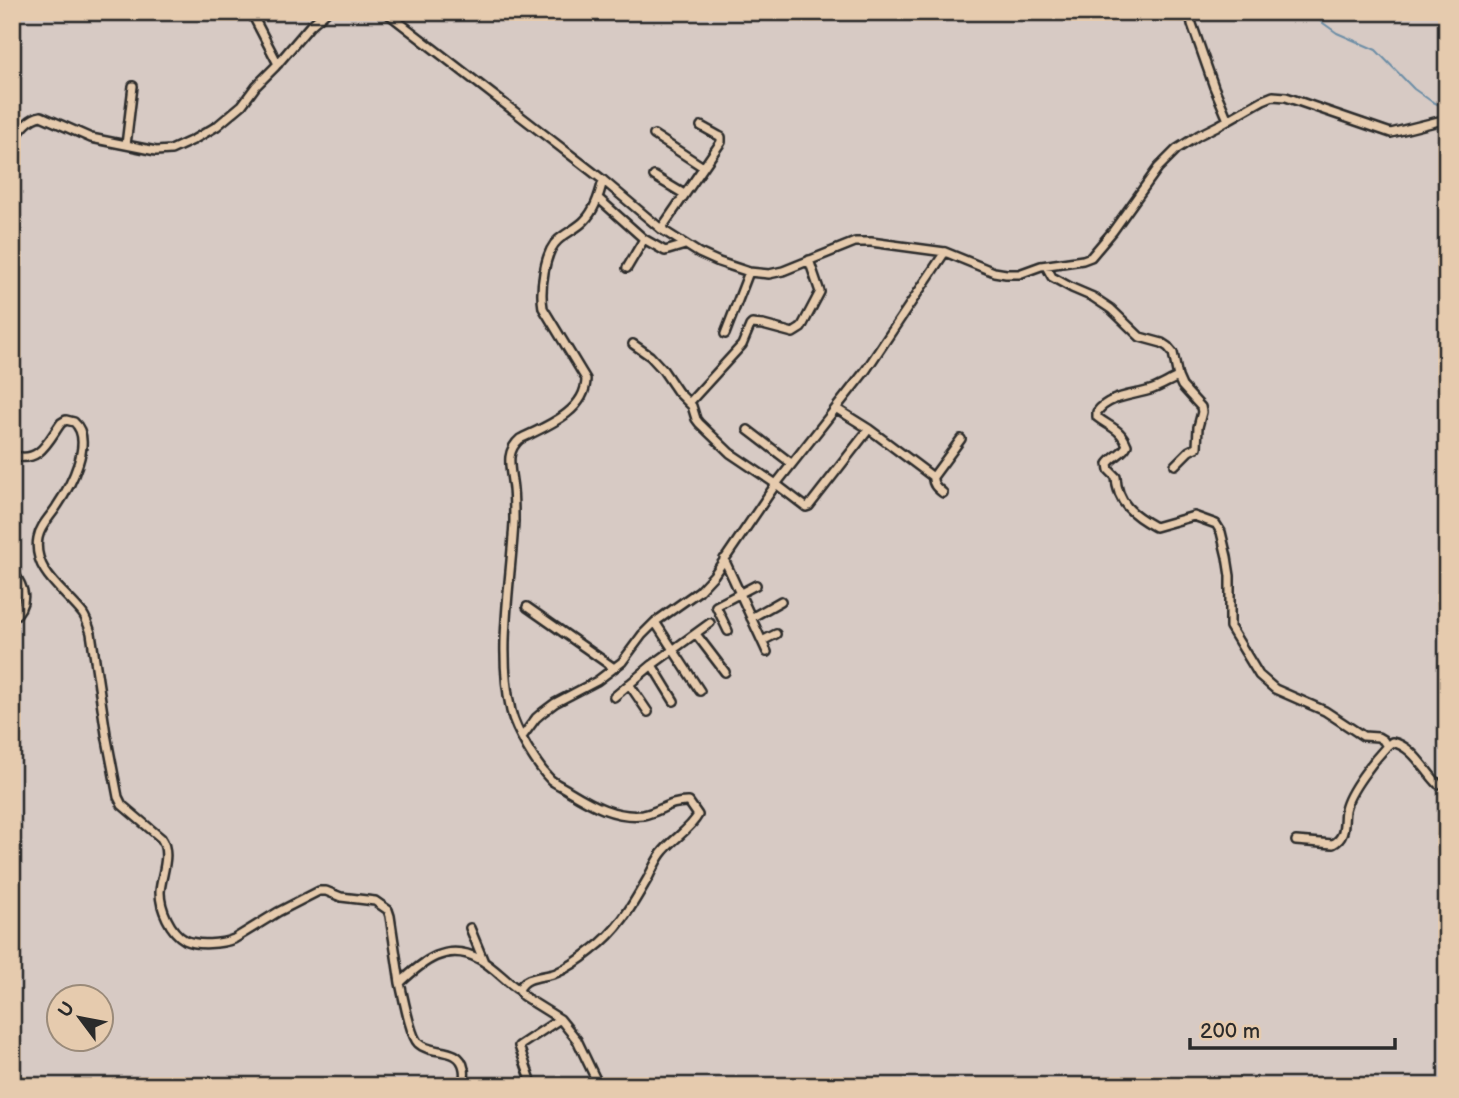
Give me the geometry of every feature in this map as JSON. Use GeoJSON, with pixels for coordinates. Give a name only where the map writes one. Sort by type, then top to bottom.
{"type":"FeatureCollection","features":[{"type":"Feature","properties":{"kind":"street"},"geometry":{"type":"LineString","coordinates":[[251,12],[278,64]]}},
{"type":"Feature","properties":{"kind":"street"},"geometry":{"type":"LineString","coordinates":[[12,142],[28,122],[41,116],[91,138],[162,151],[171,150],[217,125],[242,105],[310,26],[326,12]]}},
{"type":"Feature","properties":{"kind":"street"},"geometry":{"type":"LineString","coordinates":[[386,12],[603,180],[661,229],[699,253],[749,272],[769,274],[783,271],[855,242],[945,252],[994,272],[1019,274],[1041,266],[1083,260],[1091,257],[1158,168],[1177,149],[1273,96],[1286,97],[1391,133],[1447,119]]}},
{"type":"Feature","properties":{"kind":"street"},"geometry":{"type":"LineString","coordinates":[[1190,12],[1212,81],[1228,120]]}},
{"type":"Feature","properties":{"kind":"street"},"geometry":{"type":"LineString","coordinates":[[126,145],[133,86]]}},
{"type":"Feature","properties":{"kind":"street"},"geometry":{"type":"LineString","coordinates":[[661,229],[720,145],[719,136],[701,126]]}},
{"type":"Feature","properties":{"kind":"street"},"geometry":{"type":"LineString","coordinates":[[654,135],[703,167]]}},
{"type":"Feature","properties":{"kind":"street"},"geometry":{"type":"LineString","coordinates":[[654,176],[684,194]]}},
{"type":"Feature","properties":{"kind":"street"},"geometry":{"type":"LineString","coordinates":[[519,990],[521,984],[526,981],[556,973],[592,950],[615,930],[639,894],[659,856],[698,815],[689,802],[676,802],[645,815],[609,812],[552,781],[522,737],[512,714],[506,682],[506,604],[514,518],[509,459],[516,442],[553,422],[585,392],[586,379],[543,308],[541,296],[549,253],[555,242],[586,220],[598,198],[603,180]]}},
{"type":"Feature","properties":{"kind":"street"},"geometry":{"type":"LineString","coordinates":[[598,198],[644,239],[665,251],[685,245]]}},
{"type":"Feature","properties":{"kind":"street"},"geometry":{"type":"LineString","coordinates":[[628,268],[644,239]]}},
{"type":"Feature","properties":{"kind":"street"},"geometry":{"type":"LineString","coordinates":[[522,737],[542,712],[597,681],[622,662],[654,622],[699,591],[714,575],[791,463],[837,409],[945,252]]}},
{"type":"Feature","properties":{"kind":"street"},"geometry":{"type":"LineString","coordinates":[[689,402],[742,345],[752,324],[793,333],[801,328],[820,292],[809,260]]}},
{"type":"Feature","properties":{"kind":"street"},"geometry":{"type":"LineString","coordinates":[[1046,266],[1052,277],[1111,309],[1140,337],[1162,342],[1168,347],[1175,359],[1182,386],[1201,407],[1203,415],[1198,427],[1197,447],[1175,465]]}},
{"type":"Feature","properties":{"kind":"street"},"geometry":{"type":"LineString","coordinates":[[725,334],[749,272]]}},
{"type":"Feature","properties":{"kind":"street"},"geometry":{"type":"LineString","coordinates":[[633,344],[657,362],[678,392],[692,406],[699,423],[730,453],[806,507],[869,429]]}},
{"type":"Feature","properties":{"kind":"street"},"geometry":{"type":"LineString","coordinates":[[1178,377],[1154,388],[1116,399],[1097,412],[1097,417],[1120,431],[1127,445],[1108,464],[1109,470],[1116,477],[1120,500],[1155,527],[1194,516],[1216,524],[1221,532],[1230,576],[1230,627],[1259,675],[1275,689],[1325,711],[1363,736],[1378,737],[1387,746]]}},
{"type":"Feature","properties":{"kind":"street"},"geometry":{"type":"LineString","coordinates":[[837,409],[869,429],[933,477],[936,487],[943,493]]}},
{"type":"Feature","properties":{"kind":"street"},"geometry":{"type":"LineString","coordinates":[[12,455],[26,458],[39,452],[46,447],[64,421],[76,423],[81,430],[78,463],[59,503],[39,532],[38,553],[53,582],[89,625],[118,797],[122,805],[165,844],[166,858],[160,895],[172,927],[186,940],[217,944],[234,939],[319,891],[375,901],[388,910],[390,916],[400,983],[415,1038],[424,1047],[448,1052],[458,1058],[464,1068],[464,1086]]}},
{"type":"Feature","properties":{"kind":"street"},"geometry":{"type":"LineString","coordinates":[[748,430],[791,463]]}},
{"type":"Feature","properties":{"kind":"street"},"geometry":{"type":"LineString","coordinates":[[933,477],[961,439]]}},
{"type":"Feature","properties":{"kind":"street"},"geometry":{"type":"LineString","coordinates":[[724,559],[767,652]]}},
{"type":"Feature","properties":{"kind":"street"},"geometry":{"type":"LineString","coordinates":[[12,570],[20,582],[24,596],[22,609],[12,619]]}},
{"type":"Feature","properties":{"kind":"street"},"geometry":{"type":"LineString","coordinates":[[728,631],[716,606],[756,584]]}},
{"type":"Feature","properties":{"kind":"street"},"geometry":{"type":"LineString","coordinates":[[751,618],[781,601]]}},
{"type":"Feature","properties":{"kind":"street"},"geometry":{"type":"LineString","coordinates":[[527,607],[614,668]]}},
{"type":"Feature","properties":{"kind":"street"},"geometry":{"type":"LineString","coordinates":[[654,622],[700,691]]}},
{"type":"Feature","properties":{"kind":"street"},"geometry":{"type":"LineString","coordinates":[[614,697],[652,665],[710,623]]}},
{"type":"Feature","properties":{"kind":"street"},"geometry":{"type":"LineString","coordinates":[[696,634],[726,672]]}},
{"type":"Feature","properties":{"kind":"street"},"geometry":{"type":"LineString","coordinates":[[762,641],[776,634]]}},
{"type":"Feature","properties":{"kind":"street"},"geometry":{"type":"LineString","coordinates":[[652,665],[674,701]]}},
{"type":"Feature","properties":{"kind":"street"},"geometry":{"type":"LineString","coordinates":[[629,684],[648,712]]}},
{"type":"Feature","properties":{"kind":"street"},"geometry":{"type":"LineString","coordinates":[[1296,841],[1333,844],[1338,841],[1345,823],[1345,810],[1352,794],[1368,768],[1392,742],[1418,759],[1438,784]]}},
{"type":"Feature","properties":{"kind":"street"},"geometry":{"type":"LineString","coordinates":[[470,928],[484,963]]}},
{"type":"Feature","properties":{"kind":"street"},"geometry":{"type":"LineString","coordinates":[[400,983],[417,967],[438,954],[467,954],[484,963],[523,996],[560,1019],[577,1040],[599,1086]]}},
{"type":"Feature","properties":{"kind":"street"},"geometry":{"type":"LineString","coordinates":[[533,1086],[519,1046],[560,1019]]}},
{"type":"Feature","properties":{"kind":"waterway"},"geometry":{"type":"LineString","coordinates":[[1303,12],[1337,33],[1376,50],[1414,89],[1431,101],[1447,106]]}}]}
